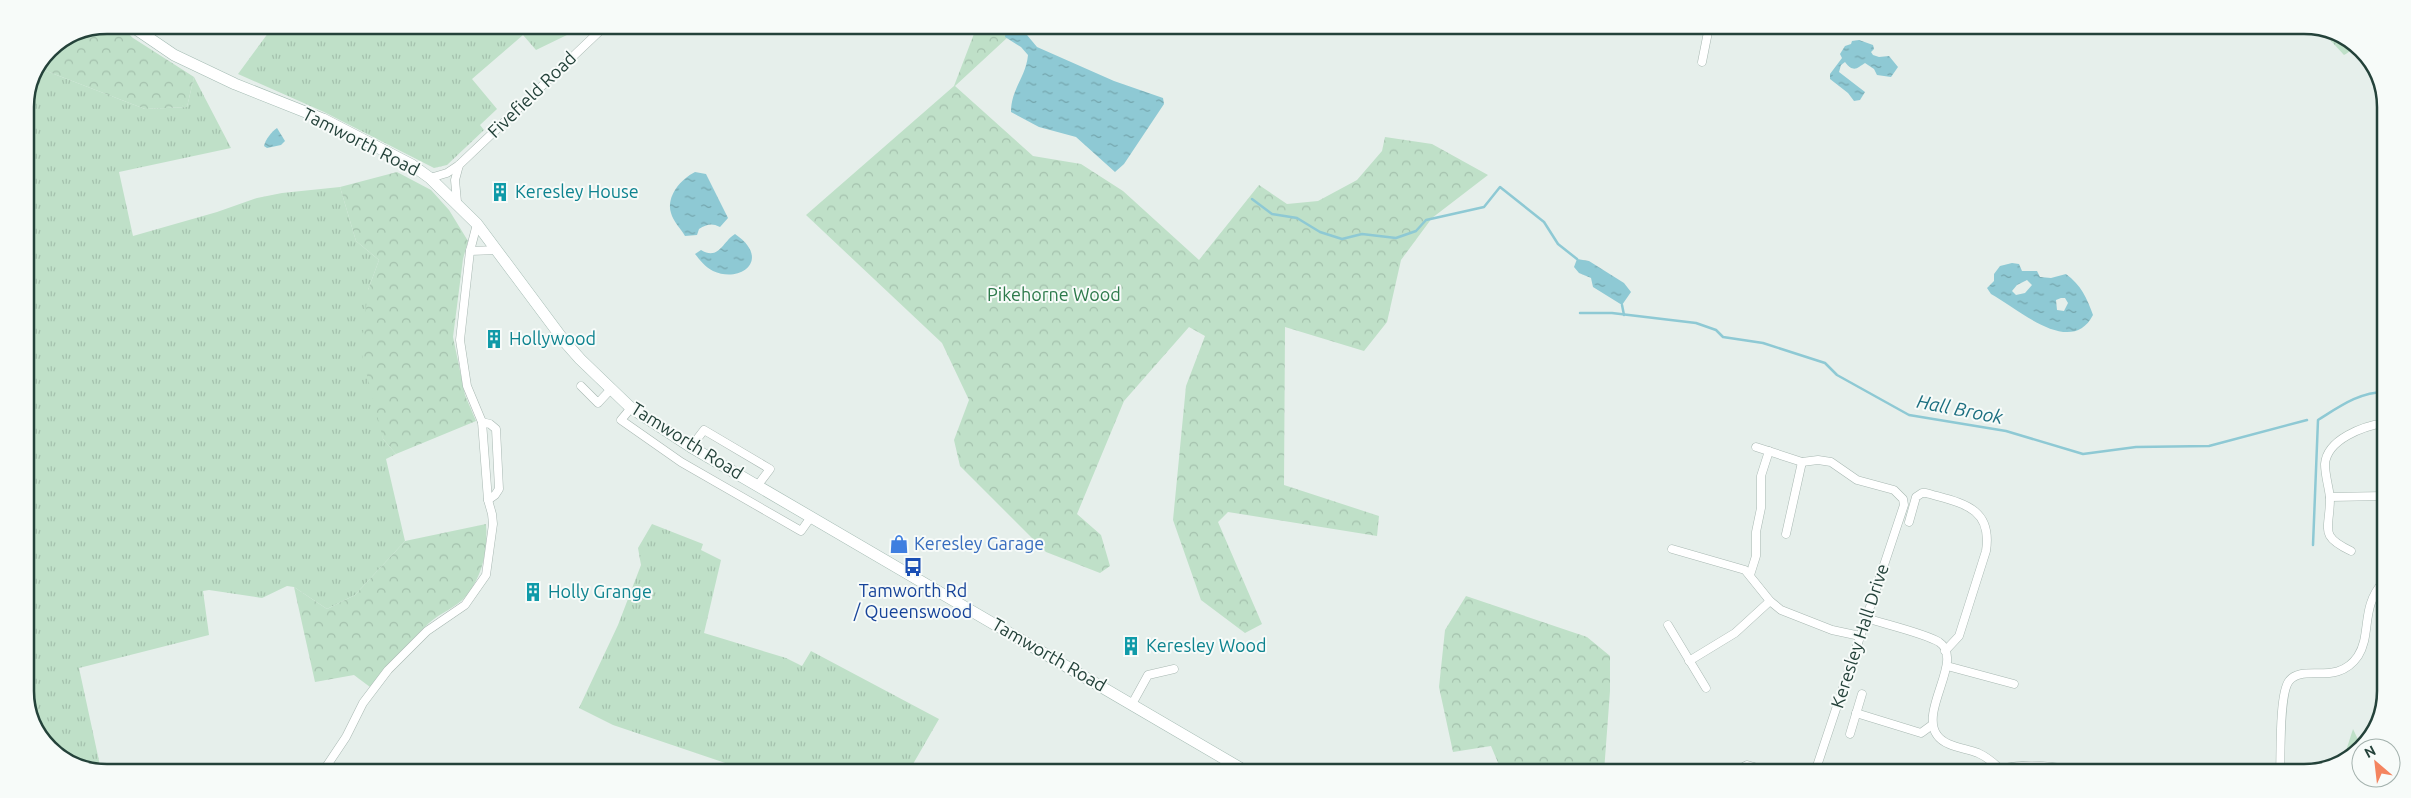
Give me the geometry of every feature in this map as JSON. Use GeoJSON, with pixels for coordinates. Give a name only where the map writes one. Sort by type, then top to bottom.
{"type":"FeatureCollection","features":[{"type":"Feature","properties":{"kind":"main road","name":"Tamworth Road"},"geometry":{"type":"LineString","coordinates":[[143,34],[174,56],[235,84],[323,119],[412,165],[457,202],[477,224],[565,342],[631,408],[691,447],[1233,764]]}},
{"type":"Feature","properties":{"kind":"street","name":"Fivefield Road"},"geometry":{"type":"LineString","coordinates":[[430,178],[459,165],[597,34]]}},
{"type":"Feature","properties":{"kind":"street"},"geometry":{"type":"LineString","coordinates":[[1702,62],[1708,34]]}},
{"type":"Feature","properties":{"kind":"street"},"geometry":{"type":"LineString","coordinates":[[457,202],[455,180],[459,165]]}},
{"type":"Feature","properties":{"kind":"street"},"geometry":{"type":"LineString","coordinates":[[328,764],[346,737],[363,703],[388,670],[427,631],[466,605],[486,575],[493,524],[488,500],[482,422],[467,386],[460,340],[470,251],[477,224]]}},
{"type":"Feature","properties":{"kind":"street"},"geometry":{"type":"LineString","coordinates":[[470,251],[497,250]]}},
{"type":"Feature","properties":{"kind":"street"},"geometry":{"type":"LineString","coordinates":[[581,386],[601,406],[611,389]]}},
{"type":"Feature","properties":{"kind":"street"},"geometry":{"type":"LineString","coordinates":[[631,408],[621,420],[681,462],[801,531],[811,517]]}},
{"type":"Feature","properties":{"kind":"street"},"geometry":{"type":"LineString","coordinates":[[482,422],[490,424],[496,429],[499,489],[488,500]]}},
{"type":"Feature","properties":{"kind":"street"},"geometry":{"type":"LineString","coordinates":[[2351,551],[2329,538],[2330,497],[2325,462],[2332,449],[2345,437],[2360,429],[2377,425]]}},
{"type":"Feature","properties":{"kind":"street"},"geometry":{"type":"LineString","coordinates":[[691,447],[704,430],[770,469],[758,485]]}},
{"type":"Feature","properties":{"kind":"street"},"geometry":{"type":"LineString","coordinates":[[1756,448],[1802,462],[1786,534]]}},
{"type":"Feature","properties":{"kind":"street"},"geometry":{"type":"LineString","coordinates":[[1750,575],[1756,556],[1756,532],[1761,508],[1762,476],[1769,452]]}},
{"type":"Feature","properties":{"kind":"street","name":"Keresley Hall Drive"},"geometry":{"type":"LineString","coordinates":[[1802,462],[1818,460],[1831,462],[1857,480],[1894,490],[1903,499],[1904,506],[1818,764]]}},
{"type":"Feature","properties":{"kind":"street"},"geometry":{"type":"LineString","coordinates":[[1909,522],[1916,497],[1918,494],[1926,493],[1963,504],[1974,510],[1981,517],[1985,527],[1986,551],[1959,636],[1945,651]]}},
{"type":"Feature","properties":{"kind":"street"},"geometry":{"type":"LineString","coordinates":[[2330,497],[2377,496]]}},
{"type":"Feature","properties":{"kind":"street"},"geometry":{"type":"LineString","coordinates":[[1672,549],[1737,568],[1750,575],[1770,601],[1781,610],[1832,630],[1860,636]]}},
{"type":"Feature","properties":{"kind":"street"},"geometry":{"type":"LineString","coordinates":[[2280,764],[2283,700],[2288,682],[2298,675],[2336,673],[2351,665],[2361,651],[2368,611],[2377,589]]}},
{"type":"Feature","properties":{"kind":"street"},"geometry":{"type":"LineString","coordinates":[[1689,661],[1734,633],[1770,601]]}},
{"type":"Feature","properties":{"kind":"street"},"geometry":{"type":"LineString","coordinates":[[1866,618],[1939,642],[1945,651],[1947,666],[1932,715],[1932,726],[1942,741],[1978,753],[1994,764]]}},
{"type":"Feature","properties":{"kind":"street"},"geometry":{"type":"LineString","coordinates":[[1668,625],[1706,688]]}},
{"type":"Feature","properties":{"kind":"street"},"geometry":{"type":"LineString","coordinates":[[1947,666],[2014,684]]}},
{"type":"Feature","properties":{"kind":"street"},"geometry":{"type":"LineString","coordinates":[[1132,704],[1148,675],[1174,669]]}},
{"type":"Feature","properties":{"kind":"street"},"geometry":{"type":"LineString","coordinates":[[1850,734],[1862,694]]}},
{"type":"Feature","properties":{"kind":"street"},"geometry":{"type":"LineString","coordinates":[[1856,714],[1921,733],[1932,726]]}},
{"type":"Feature","properties":{"kind":"street"},"geometry":{"type":"LineString","coordinates":[[2018,764],[2037,764]]}},
{"type":"Feature","properties":{"kind":"green space"},"geometry":{"type":"Polygon","coordinates":[[[129,34],[194,77],[187,107],[145,109],[44,70],[55,55],[79,39],[93,35],[129,34]]]}},
{"type":"Feature","properties":{"kind":"green space"},"geometry":{"type":"Polygon","coordinates":[[[267,34],[569,34],[536,50],[523,35],[472,79],[497,109],[480,125],[484,130],[447,165],[434,168],[324,112],[238,74],[267,34]]]}},
{"type":"Feature","properties":{"kind":"green space","name":"Pikehorne Wood"},"geometry":{"type":"Polygon","coordinates":[[[974,34],[1011,34],[955,86],[1033,156],[1081,164],[1123,191],[1199,260],[1259,185],[1287,204],[1318,201],[1357,180],[1382,151],[1385,137],[1432,144],[1488,175],[1432,218],[1401,260],[1387,322],[1364,351],[1285,327],[1284,485],[1379,516],[1377,536],[1228,512],[1218,522],[1262,624],[1245,633],[1201,600],[1173,520],[1186,386],[1205,336],[1189,327],[1124,401],[1077,514],[1101,535],[1110,566],[1100,573],[1046,552],[960,466],[954,440],[969,400],[942,343],[806,215],[954,86],[974,34]]]}},
{"type":"Feature","properties":{"kind":"green space"},"geometry":{"type":"Polygon","coordinates":[[[2328,38],[2351,51],[2344,55],[2328,38]]]}},
{"type":"Feature","properties":{"kind":"green space"},"geometry":{"type":"Polygon","coordinates":[[[44,70],[145,109],[187,107],[194,77],[231,148],[119,172],[133,236],[217,212],[257,198],[282,193],[340,187],[356,241],[379,260],[368,290],[383,439],[396,454],[386,459],[405,541],[355,595],[327,609],[294,587],[287,586],[262,598],[209,590],[203,591],[209,635],[79,668],[100,764],[74,757],[52,739],[39,719],[34,696],[35,93],[44,70]]]}},
{"type":"Feature","properties":{"kind":"green space"},"geometry":{"type":"Polygon","coordinates":[[[397,172],[431,190],[449,210],[468,241],[463,259],[453,337],[465,395],[476,421],[396,454],[383,439],[361,351],[368,290],[379,260],[356,241],[340,187],[397,172]]]}},
{"type":"Feature","properties":{"kind":"green space"},"geometry":{"type":"Polygon","coordinates":[[[486,524],[483,562],[472,588],[458,603],[429,623],[370,687],[354,675],[315,682],[294,587],[327,609],[355,595],[405,541],[486,524]]]}},
{"type":"Feature","properties":{"kind":"green space"},"geometry":{"type":"Polygon","coordinates":[[[652,524],[703,544],[701,550],[721,560],[704,633],[786,658],[802,666],[811,651],[939,719],[913,764],[728,764],[613,725],[579,708],[618,625],[641,565],[638,548],[652,524]]]}},
{"type":"Feature","properties":{"kind":"green space"},"geometry":{"type":"Polygon","coordinates":[[[1466,596],[1587,637],[1610,656],[1610,691],[1605,764],[1499,764],[1491,746],[1453,752],[1439,687],[1445,630],[1466,596]]]}},
{"type":"Feature","properties":{"kind":"green space"},"geometry":{"type":"Polygon","coordinates":[[[2353,729],[2357,738],[2351,738],[2351,747],[2346,751],[2353,729]]]}},
{"type":"Feature","properties":{"kind":"water"},"geometry":{"type":"Polygon","coordinates":[[[1005,34],[1025,34],[1037,47],[1114,81],[1163,98],[1164,104],[1124,164],[1115,172],[1076,137],[1039,127],[1011,112],[1013,96],[1027,63],[1028,55],[1021,47],[1005,37],[1005,34]]]}},
{"type":"Feature","properties":{"kind":"water"},"geometry":{"type":"Polygon","coordinates":[[[1859,40],[1873,45],[1874,49],[1871,52],[1873,55],[1879,57],[1889,56],[1898,67],[1891,77],[1877,75],[1874,69],[1865,63],[1856,69],[1851,68],[1845,62],[1841,65],[1839,72],[1865,92],[1860,100],[1854,101],[1848,93],[1830,79],[1830,74],[1842,58],[1840,54],[1845,46],[1851,44],[1852,41],[1859,40]]]}},
{"type":"Feature","properties":{"kind":"water"},"geometry":{"type":"Polygon","coordinates":[[[277,128],[285,141],[281,145],[267,148],[264,146],[266,141],[277,128]]]}},
{"type":"Feature","properties":{"kind":"water"},"geometry":{"type":"Polygon","coordinates":[[[695,172],[706,174],[728,218],[720,227],[707,225],[699,229],[697,235],[685,236],[672,216],[671,200],[680,184],[695,172]]]}},
{"type":"Feature","properties":{"kind":"water"},"geometry":{"type":"Polygon","coordinates":[[[735,234],[746,243],[751,252],[752,260],[742,272],[724,274],[713,271],[695,254],[701,250],[707,253],[717,252],[735,234]]]}},
{"type":"Feature","properties":{"kind":"water"},"geometry":{"type":"Polygon","coordinates":[[[1577,259],[1589,261],[1624,283],[1631,292],[1622,305],[1593,287],[1591,278],[1579,273],[1574,267],[1577,259]]]}},
{"type":"Feature","properties":{"kind":"water"},"geometry":{"type":"Polygon","coordinates":[[[2012,263],[2019,264],[2022,271],[2037,271],[2040,277],[2051,278],[2066,274],[2083,292],[2093,315],[2083,327],[2071,332],[2058,331],[2043,326],[1991,294],[1987,288],[1994,281],[1994,274],[2000,266],[2012,263]],[[2027,280],[2017,285],[2012,291],[2016,295],[2025,293],[2032,285],[2027,280]],[[2065,298],[2056,300],[2057,310],[2064,311],[2068,303],[2065,298]]]}},
{"type":"Feature","properties":{"kind":"waterway","name":"Hall Brook"},"geometry":{"type":"LineString","coordinates":[[1252,199],[1272,214],[1297,218],[1320,232],[1342,239],[1362,234],[1396,238],[1416,231],[1426,220],[1484,207],[1500,187],[1544,222],[1558,244],[1577,259]]}},
{"type":"Feature","properties":{"kind":"waterway","name":"Hall Brook"},"geometry":{"type":"LineString","coordinates":[[1622,305],[1624,315]]}},
{"type":"Feature","properties":{"kind":"waterway","name":"Hall Brook"},"geometry":{"type":"LineString","coordinates":[[1580,313],[1612,313],[1696,323],[1716,330],[1723,337],[1763,343],[1825,363],[1837,375],[1909,415],[2006,431],[2083,454],[2136,447],[2209,446],[2307,420]]}},
{"type":"Feature","properties":{"kind":"waterway"},"geometry":{"type":"LineString","coordinates":[[2313,545],[2318,420],[2358,397],[2377,393]]}},
{"type":"Feature","properties":{"kind":"place","name":"Keresley House"},"geometry":{"type":"Point","coordinates":[500,192]}},
{"type":"Feature","properties":{"kind":"place","name":"Hollywood"},"geometry":{"type":"Point","coordinates":[494,339]}},
{"type":"Feature","properties":{"kind":"place","name":"Keresley Garage"},"geometry":{"type":"Point","coordinates":[899,544]}},
{"type":"Feature","properties":{"kind":"place","name":"Tamworth Rd / Queenswood"},"geometry":{"type":"Point","coordinates":[913,567]}},
{"type":"Feature","properties":{"kind":"place","name":"Holly Grange"},"geometry":{"type":"Point","coordinates":[533,592]}},
{"type":"Feature","properties":{"kind":"place","name":"Keresley Wood"},"geometry":{"type":"Point","coordinates":[1131,646]}}]}
